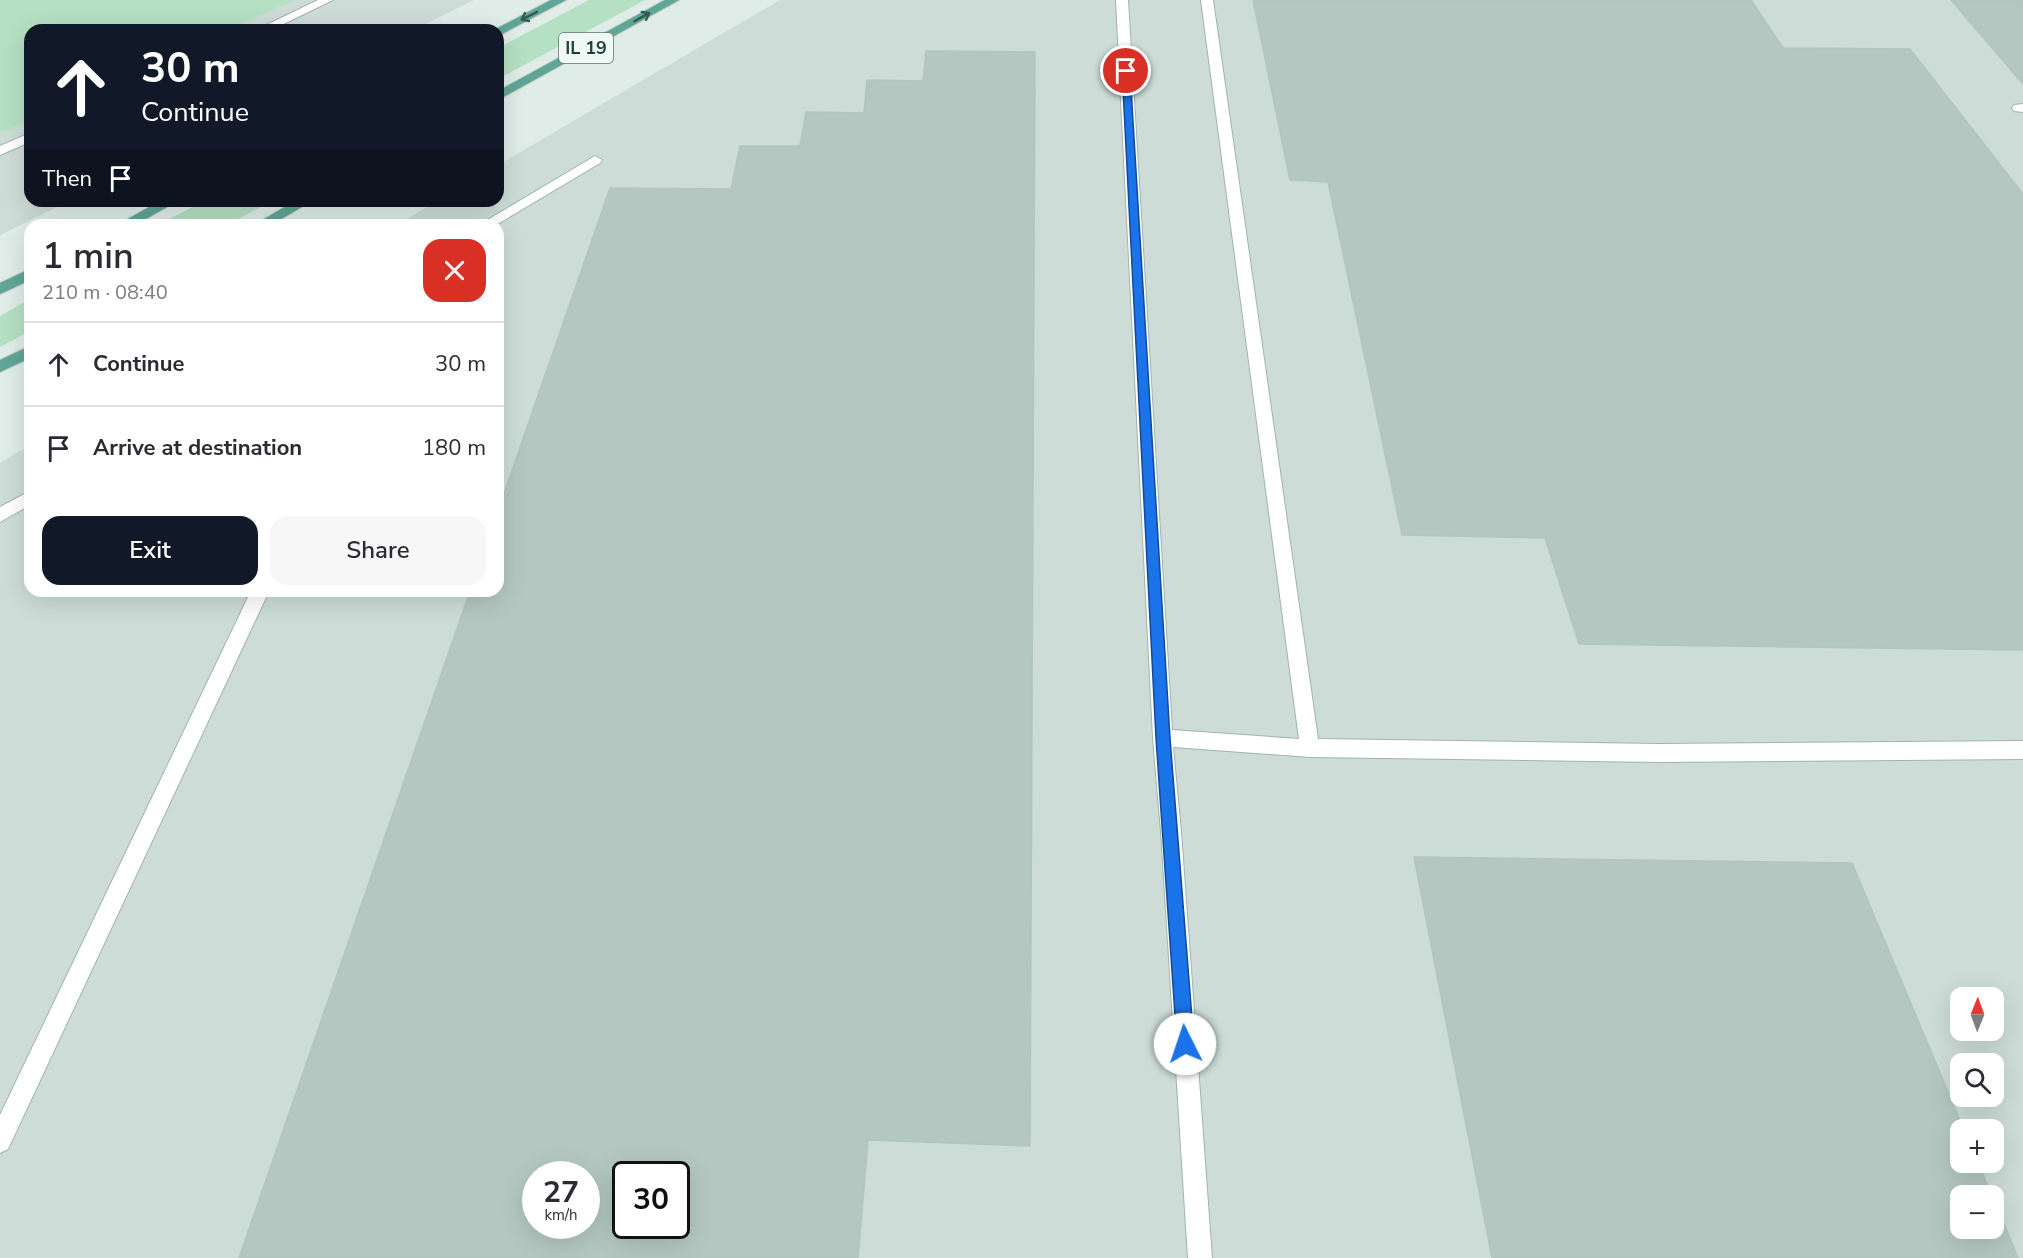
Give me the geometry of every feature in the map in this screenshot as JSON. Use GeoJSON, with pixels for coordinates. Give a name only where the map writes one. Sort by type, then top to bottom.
{"type":"FeatureCollection","features":[{"type":"Feature","properties":{"kind":"main road","name":"IL 19"},"geometry":{"type":"LineString","coordinates":[[504,29],[561,0]]}},
{"type":"Feature","properties":{"kind":"main road","name":"IL 19"},"geometry":{"type":"LineString","coordinates":[[504,93],[673,0]]}},
{"type":"Feature","properties":{"kind":"main road"},"geometry":{"type":"LineString","coordinates":[[136,219],[159,207]]}},
{"type":"Feature","properties":{"kind":"main road"},"geometry":{"type":"LineString","coordinates":[[272,219],[294,207]]}},
{"type":"Feature","properties":{"kind":"main road"},"geometry":{"type":"LineString","coordinates":[[0,289],[24,277]]}},
{"type":"Feature","properties":{"kind":"main road"},"geometry":{"type":"LineString","coordinates":[[0,367],[24,354]]}},
{"type":"Feature","properties":{"kind":"street"},"geometry":{"type":"LineString","coordinates":[[275,24],[327,0]]}},
{"type":"Feature","properties":{"kind":"street"},"geometry":{"type":"LineString","coordinates":[[1122,0],[1163,738],[1200,1258]]}},
{"type":"Feature","properties":{"kind":"street"},"geometry":{"type":"LineString","coordinates":[[1207,0],[1310,748]]}},
{"type":"Feature","properties":{"kind":"street"},"geometry":{"type":"LineString","coordinates":[[0,151],[24,140]]}},
{"type":"Feature","properties":{"kind":"street"},"geometry":{"type":"LineString","coordinates":[[496,219],[595,160]]}},
{"type":"Feature","properties":{"kind":"street"},"geometry":{"type":"LineString","coordinates":[[0,515],[24,501]]}},
{"type":"Feature","properties":{"kind":"street"},"geometry":{"type":"LineString","coordinates":[[0,1141],[257,597]]}},
{"type":"Feature","properties":{"kind":"street"},"geometry":{"type":"LineString","coordinates":[[1163,738],[1310,748],[1659,753],[2023,750]]}},
{"type":"Feature","properties":{"kind":"shaded area"},"geometry":{"type":"Polygon","coordinates":[[[0,0],[474,0],[426,24],[24,24],[24,207],[57,207],[32,219],[24,219],[24,223],[0,235],[0,0]]]}},
{"type":"Feature","properties":{"kind":"shaded area"},"geometry":{"type":"Polygon","coordinates":[[[780,0],[2023,0],[2023,1258],[0,1258],[0,463],[24,449],[24,597],[504,597],[504,219],[407,219],[427,207],[504,207],[504,161],[780,0]]]}},
{"type":"Feature","properties":{"kind":"green space"},"geometry":{"type":"Polygon","coordinates":[[[0,0],[294,0],[241,24],[24,24],[24,123],[0,133],[0,0]]]}},
{"type":"Feature","properties":{"kind":"green space"},"geometry":{"type":"Polygon","coordinates":[[[589,0],[645,0],[504,76],[504,45],[589,0]]]}},
{"type":"Feature","properties":{"kind":"green space"},"geometry":{"type":"Polygon","coordinates":[[[192,207],[261,207],[238,219],[170,219],[192,207]]]}},
{"type":"Feature","properties":{"kind":"green space"},"geometry":{"type":"Polygon","coordinates":[[[24,302],[24,334],[0,347],[0,316],[24,302]]]}},
{"type":"Feature","properties":{"kind":"building"},"geometry":{"type":"Polygon","coordinates":[[[1253,0],[1751,0],[1783,48],[1910,49],[2023,194],[2023,650],[1579,644],[1545,538],[1402,535],[1328,182],[1290,180],[1253,0]]]}},
{"type":"Feature","properties":{"kind":"building"},"geometry":{"type":"Polygon","coordinates":[[[1951,0],[2023,0],[2023,84],[1951,0]]]}},
{"type":"Feature","properties":{"kind":"building"},"geometry":{"type":"Polygon","coordinates":[[[926,51],[1035,52],[1030,1146],[868,1140],[858,1258],[239,1258],[468,597],[504,597],[504,494],[610,188],[731,189],[740,146],[800,146],[806,112],[864,113],[867,80],[923,81],[926,51]]]}},
{"type":"Feature","properties":{"kind":"building"},"geometry":{"type":"Polygon","coordinates":[[[1414,857],[1852,863],[1950,1097],[1950,1107],[1954,1107],[1959,1119],[1950,1119],[1950,1173],[1983,1173],[1987,1185],[1950,1185],[1950,1239],[2004,1239],[2004,1224],[2018,1258],[1492,1258],[1414,857]]]}},
{"type":"Feature","properties":{"kind":"route"},"geometry":{"type":"LineString","coordinates":[[1126,71],[1163,738],[1185,1044]]}}]}
